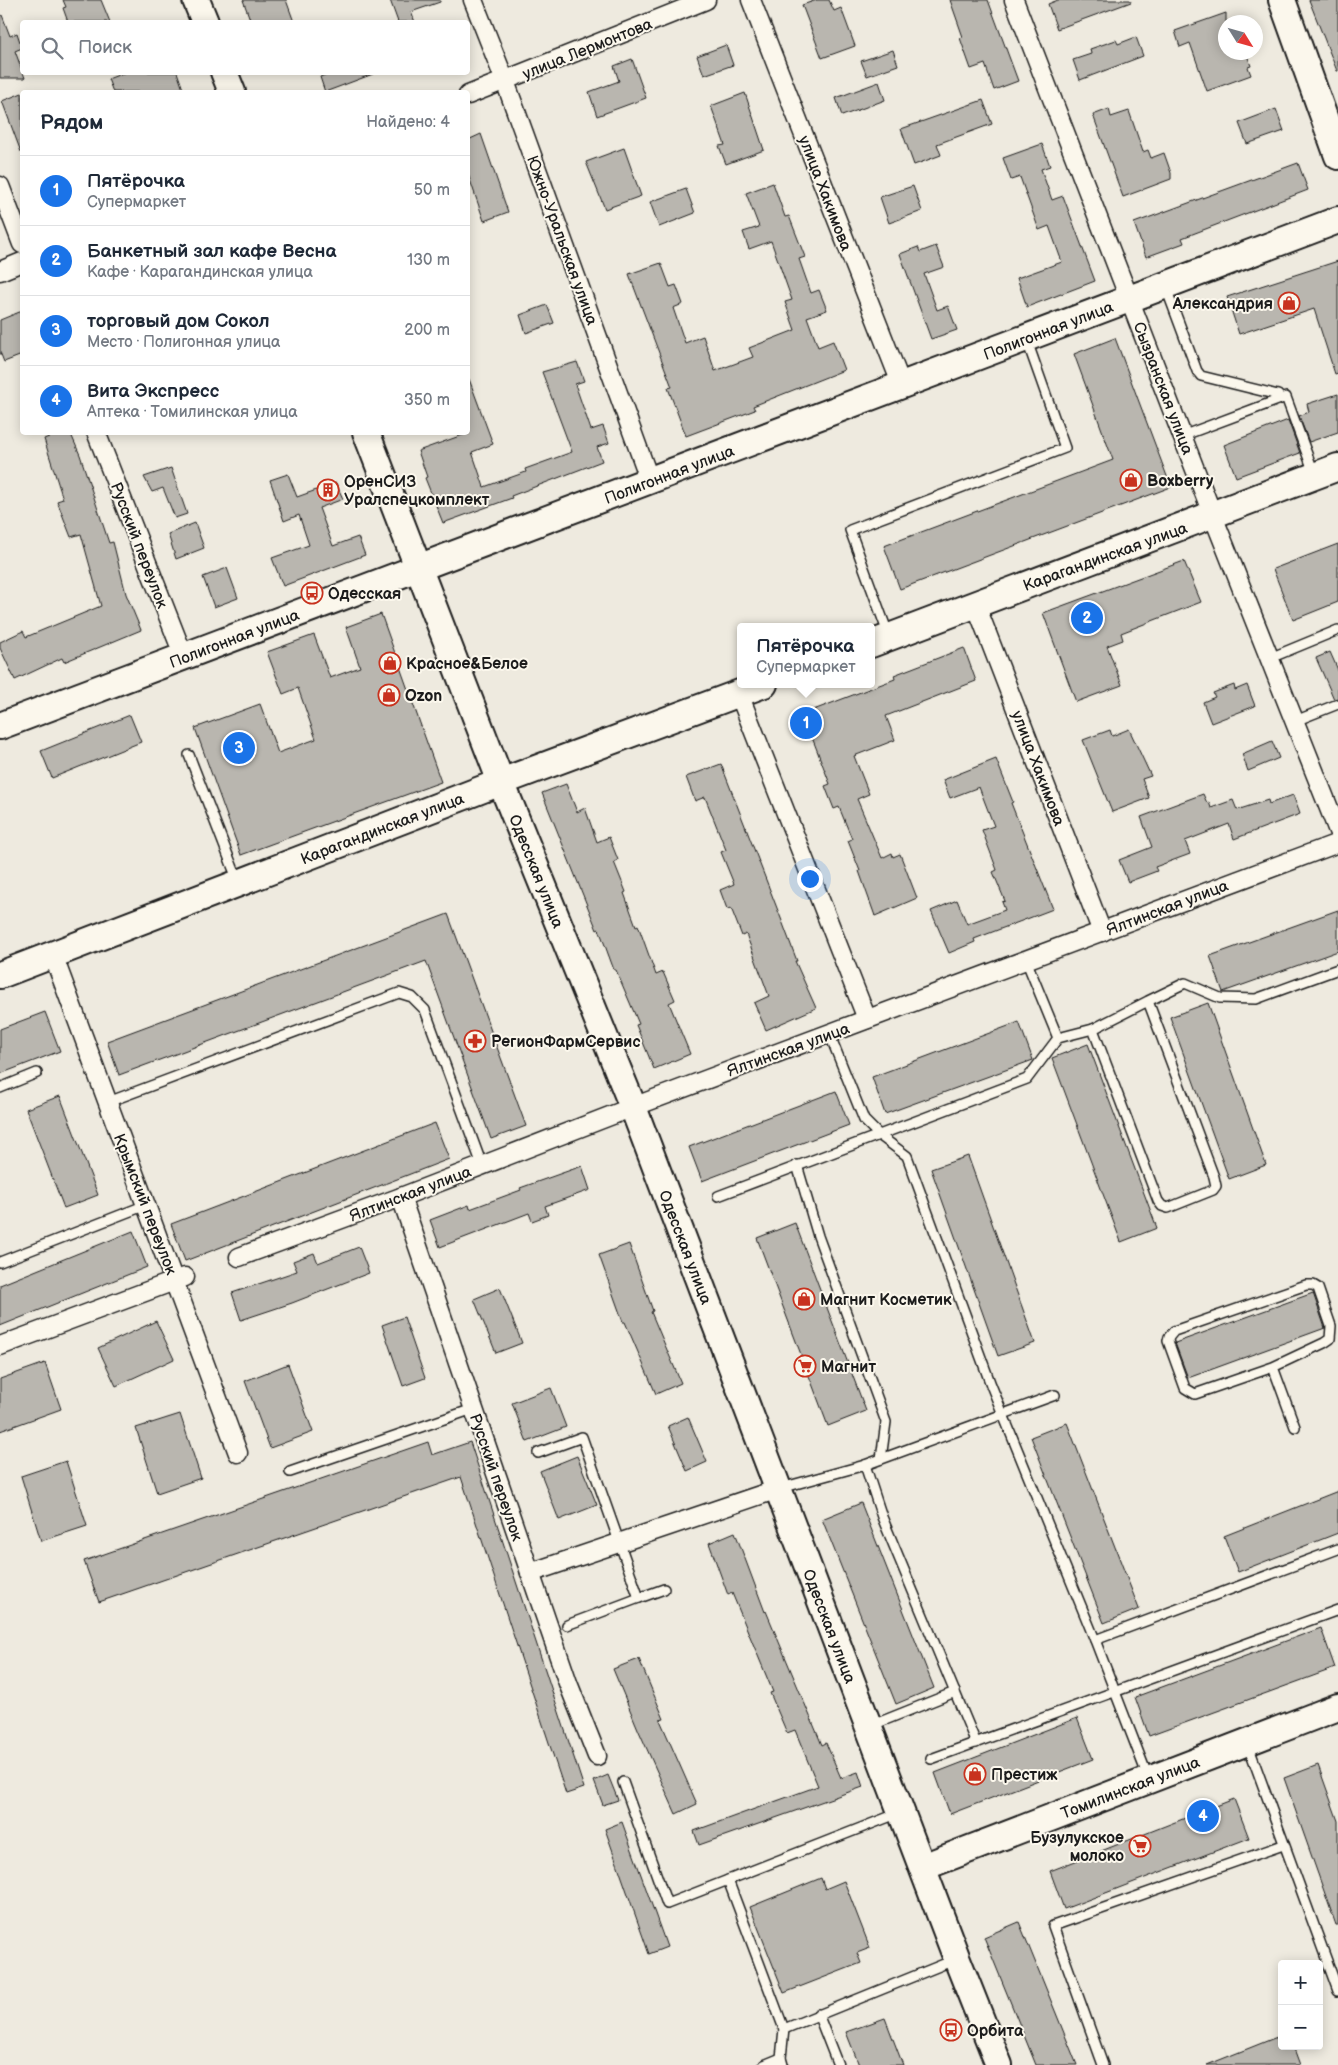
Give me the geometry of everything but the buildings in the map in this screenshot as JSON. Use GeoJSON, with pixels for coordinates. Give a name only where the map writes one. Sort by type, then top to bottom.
{"type":"FeatureCollection","features":[{"type":"Feature","properties":{"kind":"main road"},"geometry":{"type":"LineString","coordinates":[[196,0],[204,20]]}},
{"type":"Feature","properties":{"kind":"main road"},"geometry":{"type":"LineString","coordinates":[[1282,0],[1338,156]]}},
{"type":"Feature","properties":{"kind":"main road"},"geometry":{"type":"LineString","coordinates":[[225,75],[231,90]]}},
{"type":"Feature","properties":{"kind":"main road","name":"Полигонная улица"},"geometry":{"type":"LineString","coordinates":[[0,726],[1338,220]]}},
{"type":"Feature","properties":{"kind":"main road","name":"Одесская улица"},"geometry":{"type":"LineString","coordinates":[[367,435],[501,782],[633,1107],[999,2065]]}},
{"type":"Feature","properties":{"kind":"main road","name":"Карагандинская улица"},"geometry":{"type":"LineString","coordinates":[[880,640],[1327,472]]}},
{"type":"Feature","properties":{"kind":"main road","name":"Карагандинская улица"},"geometry":{"type":"LineString","coordinates":[[0,975],[501,782],[754,688]]}},
{"type":"Feature","properties":{"kind":"main road","name":"Томилинская улица"},"geometry":{"type":"LineString","coordinates":[[923,1867],[1338,1707]]}},
{"type":"Feature","properties":{"kind":"street","name":"Южно-Уральская улица"},"geometry":{"type":"LineString","coordinates":[[473,0],[505,81],[650,481]]}},
{"type":"Feature","properties":{"kind":"street","name":"улица Лермонтова"},"geometry":{"type":"LineString","coordinates":[[470,94],[706,0]]}},
{"type":"Feature","properties":{"kind":"street","name":"улица Хакимова"},"geometry":{"type":"LineString","coordinates":[[751,0],[902,386]]}},
{"type":"Feature","properties":{"kind":"street","name":"Сызранская улица"},"geometry":{"type":"LineString","coordinates":[[1014,0],[1213,516],[1338,831]]}},
{"type":"Feature","properties":{"kind":"street"},"geometry":{"type":"LineString","coordinates":[[0,186],[20,239]]}},
{"type":"Feature","properties":{"kind":"street"},"geometry":{"type":"LineString","coordinates":[[0,271],[20,263]]}},
{"type":"Feature","properties":{"kind":"street","name":"Русский переулок"},"geometry":{"type":"LineString","coordinates":[[97,435],[184,657]]}},
{"type":"Feature","properties":{"kind":"street","name":"улица Хакимова"},"geometry":{"type":"LineString","coordinates":[[976,604],[1102,932]]}},
{"type":"Feature","properties":{"kind":"street"},"geometry":{"type":"LineString","coordinates":[[739,694],[867,1019]]}},
{"type":"Feature","properties":{"kind":"street","name":"Ялтинская улица"},"geometry":{"type":"LineString","coordinates":[[239,1257],[829,1033],[1338,843]]}},
{"type":"Feature","properties":{"kind":"street","name":"Крымский переулок"},"geometry":{"type":"LineString","coordinates":[[53,955],[146,1205],[180,1279],[238,1453]]}},
{"type":"Feature","properties":{"kind":"street","name":"Русский переулок"},"geometry":{"type":"LineString","coordinates":[[401,1197],[568,1683],[597,1756]]}},
{"type":"Feature","properties":{"kind":"street"},"geometry":{"type":"LineString","coordinates":[[0,1346],[180,1279]]}},
{"type":"Feature","properties":{"kind":"street"},"geometry":{"type":"LineString","coordinates":[[530,1573],[778,1489]]}},
{"type":"Feature","properties":{"kind":"lane"},"geometry":{"type":"LineString","coordinates":[[1165,285],[1200,376],[1278,395]]}},
{"type":"Feature","properties":{"kind":"lane"},"geometry":{"type":"LineString","coordinates":[[880,640],[850,530],[1065,448],[1026,338]]}},
{"type":"Feature","properties":{"kind":"lane"},"geometry":{"type":"LineString","coordinates":[[1182,436],[1286,397],[1327,472]]}},
{"type":"Feature","properties":{"kind":"lane"},"geometry":{"type":"LineString","coordinates":[[1270,658],[1338,630]]}},
{"type":"Feature","properties":{"kind":"lane"},"geometry":{"type":"LineString","coordinates":[[1295,721],[1338,704]]}},
{"type":"Feature","properties":{"kind":"lane"},"geometry":{"type":"LineString","coordinates":[[189,755],[239,883]]}},
{"type":"Feature","properties":{"kind":"lane"},"geometry":{"type":"LineString","coordinates":[[1026,960],[1058,1038]]}},
{"type":"Feature","properties":{"kind":"lane"},"geometry":{"type":"LineString","coordinates":[[718,1196],[1027,1079],[1058,1038],[1092,1029],[1185,984],[1220,998],[1256,999],[1338,969]]}},
{"type":"Feature","properties":{"kind":"lane"},"geometry":{"type":"LineString","coordinates":[[108,1102],[399,994],[412,997],[425,1010],[482,1165]]}},
{"type":"Feature","properties":{"kind":"lane"},"geometry":{"type":"LineString","coordinates":[[1092,1029],[1162,1206],[1168,1208],[1213,1190],[1216,1186],[1214,1177],[1148,1002]]}},
{"type":"Feature","properties":{"kind":"lane"},"geometry":{"type":"LineString","coordinates":[[829,1033],[864,1120],[879,1135],[907,1156],[1004,1415],[1095,1640],[1149,1780]]}},
{"type":"Feature","properties":{"kind":"lane"},"geometry":{"type":"LineString","coordinates":[[0,1088],[37,1073]]}},
{"type":"Feature","properties":{"kind":"lane"},"geometry":{"type":"LineString","coordinates":[[797,1165],[818,1236],[886,1422],[881,1459]]}},
{"type":"Feature","properties":{"kind":"lane"},"geometry":{"type":"LineString","coordinates":[[0,1262],[146,1205]]}},
{"type":"Feature","properties":{"kind":"lane"},"geometry":{"type":"LineString","coordinates":[[1313,1284],[1318,1288],[1331,1326],[1330,1339],[1272,1367],[1195,1394],[1186,1388],[1168,1341],[1169,1337],[1174,1332],[1313,1284]]}},
{"type":"Feature","properties":{"kind":"lane"},"geometry":{"type":"LineString","coordinates":[[1272,1367],[1295,1427]]}},
{"type":"Feature","properties":{"kind":"lane"},"geometry":{"type":"LineString","coordinates":[[778,1489],[865,1465],[1055,1395]]}},
{"type":"Feature","properties":{"kind":"lane"},"geometry":{"type":"LineString","coordinates":[[290,1472],[473,1409]]}},
{"type":"Feature","properties":{"kind":"lane"},"geometry":{"type":"LineString","coordinates":[[538,1453],[582,1437],[639,1598]]}},
{"type":"Feature","properties":{"kind":"lane"},"geometry":{"type":"LineString","coordinates":[[865,1465],[882,1517],[976,1743]]}},
{"type":"Feature","properties":{"kind":"lane"},"geometry":{"type":"LineString","coordinates":[[1095,1640],[1338,1549]]}},
{"type":"Feature","properties":{"kind":"lane"},"geometry":{"type":"LineString","coordinates":[[567,1625],[664,1589]]}},
{"type":"Feature","properties":{"kind":"lane"},"geometry":{"type":"LineString","coordinates":[[931,1759],[1338,1610]]}},
{"type":"Feature","properties":{"kind":"lane"},"geometry":{"type":"LineString","coordinates":[[869,1726],[955,1692]]}},
{"type":"Feature","properties":{"kind":"lane"},"geometry":{"type":"LineString","coordinates":[[1247,1742],[1283,1845],[1338,1991]]}},
{"type":"Feature","properties":{"kind":"lane"},"geometry":{"type":"LineString","coordinates":[[622,1782],[667,1904],[902,1812]]}},
{"type":"Feature","properties":{"kind":"lane"},"geometry":{"type":"LineString","coordinates":[[1103,2065],[1053,1926],[1283,1845]]}},
{"type":"Feature","properties":{"kind":"lane"},"geometry":{"type":"LineString","coordinates":[[728,1880],[784,2029],[782,2062],[764,2065]]}},
{"type":"Feature","properties":{"kind":"lane"},"geometry":{"type":"LineString","coordinates":[[784,2029],[957,1959]]}},
{"type":"Feature","properties":{"kind":"lane"},"geometry":{"type":"LineString","coordinates":[[818,2014],[838,2065]]}},
{"type":"Feature","properties":{"kind":"place","name":"Александрия"},"geometry":{"type":"Point","coordinates":[1289,303]}},
{"type":"Feature","properties":{"kind":"place","name":"Boxberry"},"geometry":{"type":"Point","coordinates":[1131,480]}},
{"type":"Feature","properties":{"kind":"place","name":"ОренСИЗ Уралспецкомплект"},"geometry":{"type":"Point","coordinates":[328,490]}},
{"type":"Feature","properties":{"kind":"place","name":"Одесская"},"geometry":{"type":"Point","coordinates":[312,593]}},
{"type":"Feature","properties":{"kind":"place","name":"Банкетный зал кафе Весна"},"geometry":{"type":"Point","coordinates":[1087,618]}},
{"type":"Feature","properties":{"kind":"place","name":"Красное&Белое"},"geometry":{"type":"Point","coordinates":[390,663]}},
{"type":"Feature","properties":{"kind":"place","name":"Ozon"},"geometry":{"type":"Point","coordinates":[389,695]}},
{"type":"Feature","properties":{"kind":"place","name":"Пятёрочка"},"geometry":{"type":"Point","coordinates":[806,723]}},
{"type":"Feature","properties":{"kind":"place","name":"торговый дом Сокол"},"geometry":{"type":"Point","coordinates":[239,748]}},
{"type":"Feature","properties":{"kind":"place","name":"РегионФармСервис"},"geometry":{"type":"Point","coordinates":[475,1041]}},
{"type":"Feature","properties":{"kind":"place","name":"Магнит Косметик"},"geometry":{"type":"Point","coordinates":[804,1299]}},
{"type":"Feature","properties":{"kind":"place","name":"Магнит"},"geometry":{"type":"Point","coordinates":[805,1366]}},
{"type":"Feature","properties":{"kind":"place","name":"Престиж"},"geometry":{"type":"Point","coordinates":[975,1774]}},
{"type":"Feature","properties":{"kind":"place","name":"Вита Экспресс"},"geometry":{"type":"Point","coordinates":[1203,1816]}},
{"type":"Feature","properties":{"kind":"place","name":"Бузулукское молоко"},"geometry":{"type":"Point","coordinates":[1140,1846]}},
{"type":"Feature","properties":{"kind":"place","name":"Орбита"},"geometry":{"type":"Point","coordinates":[951,2030]}}]}
